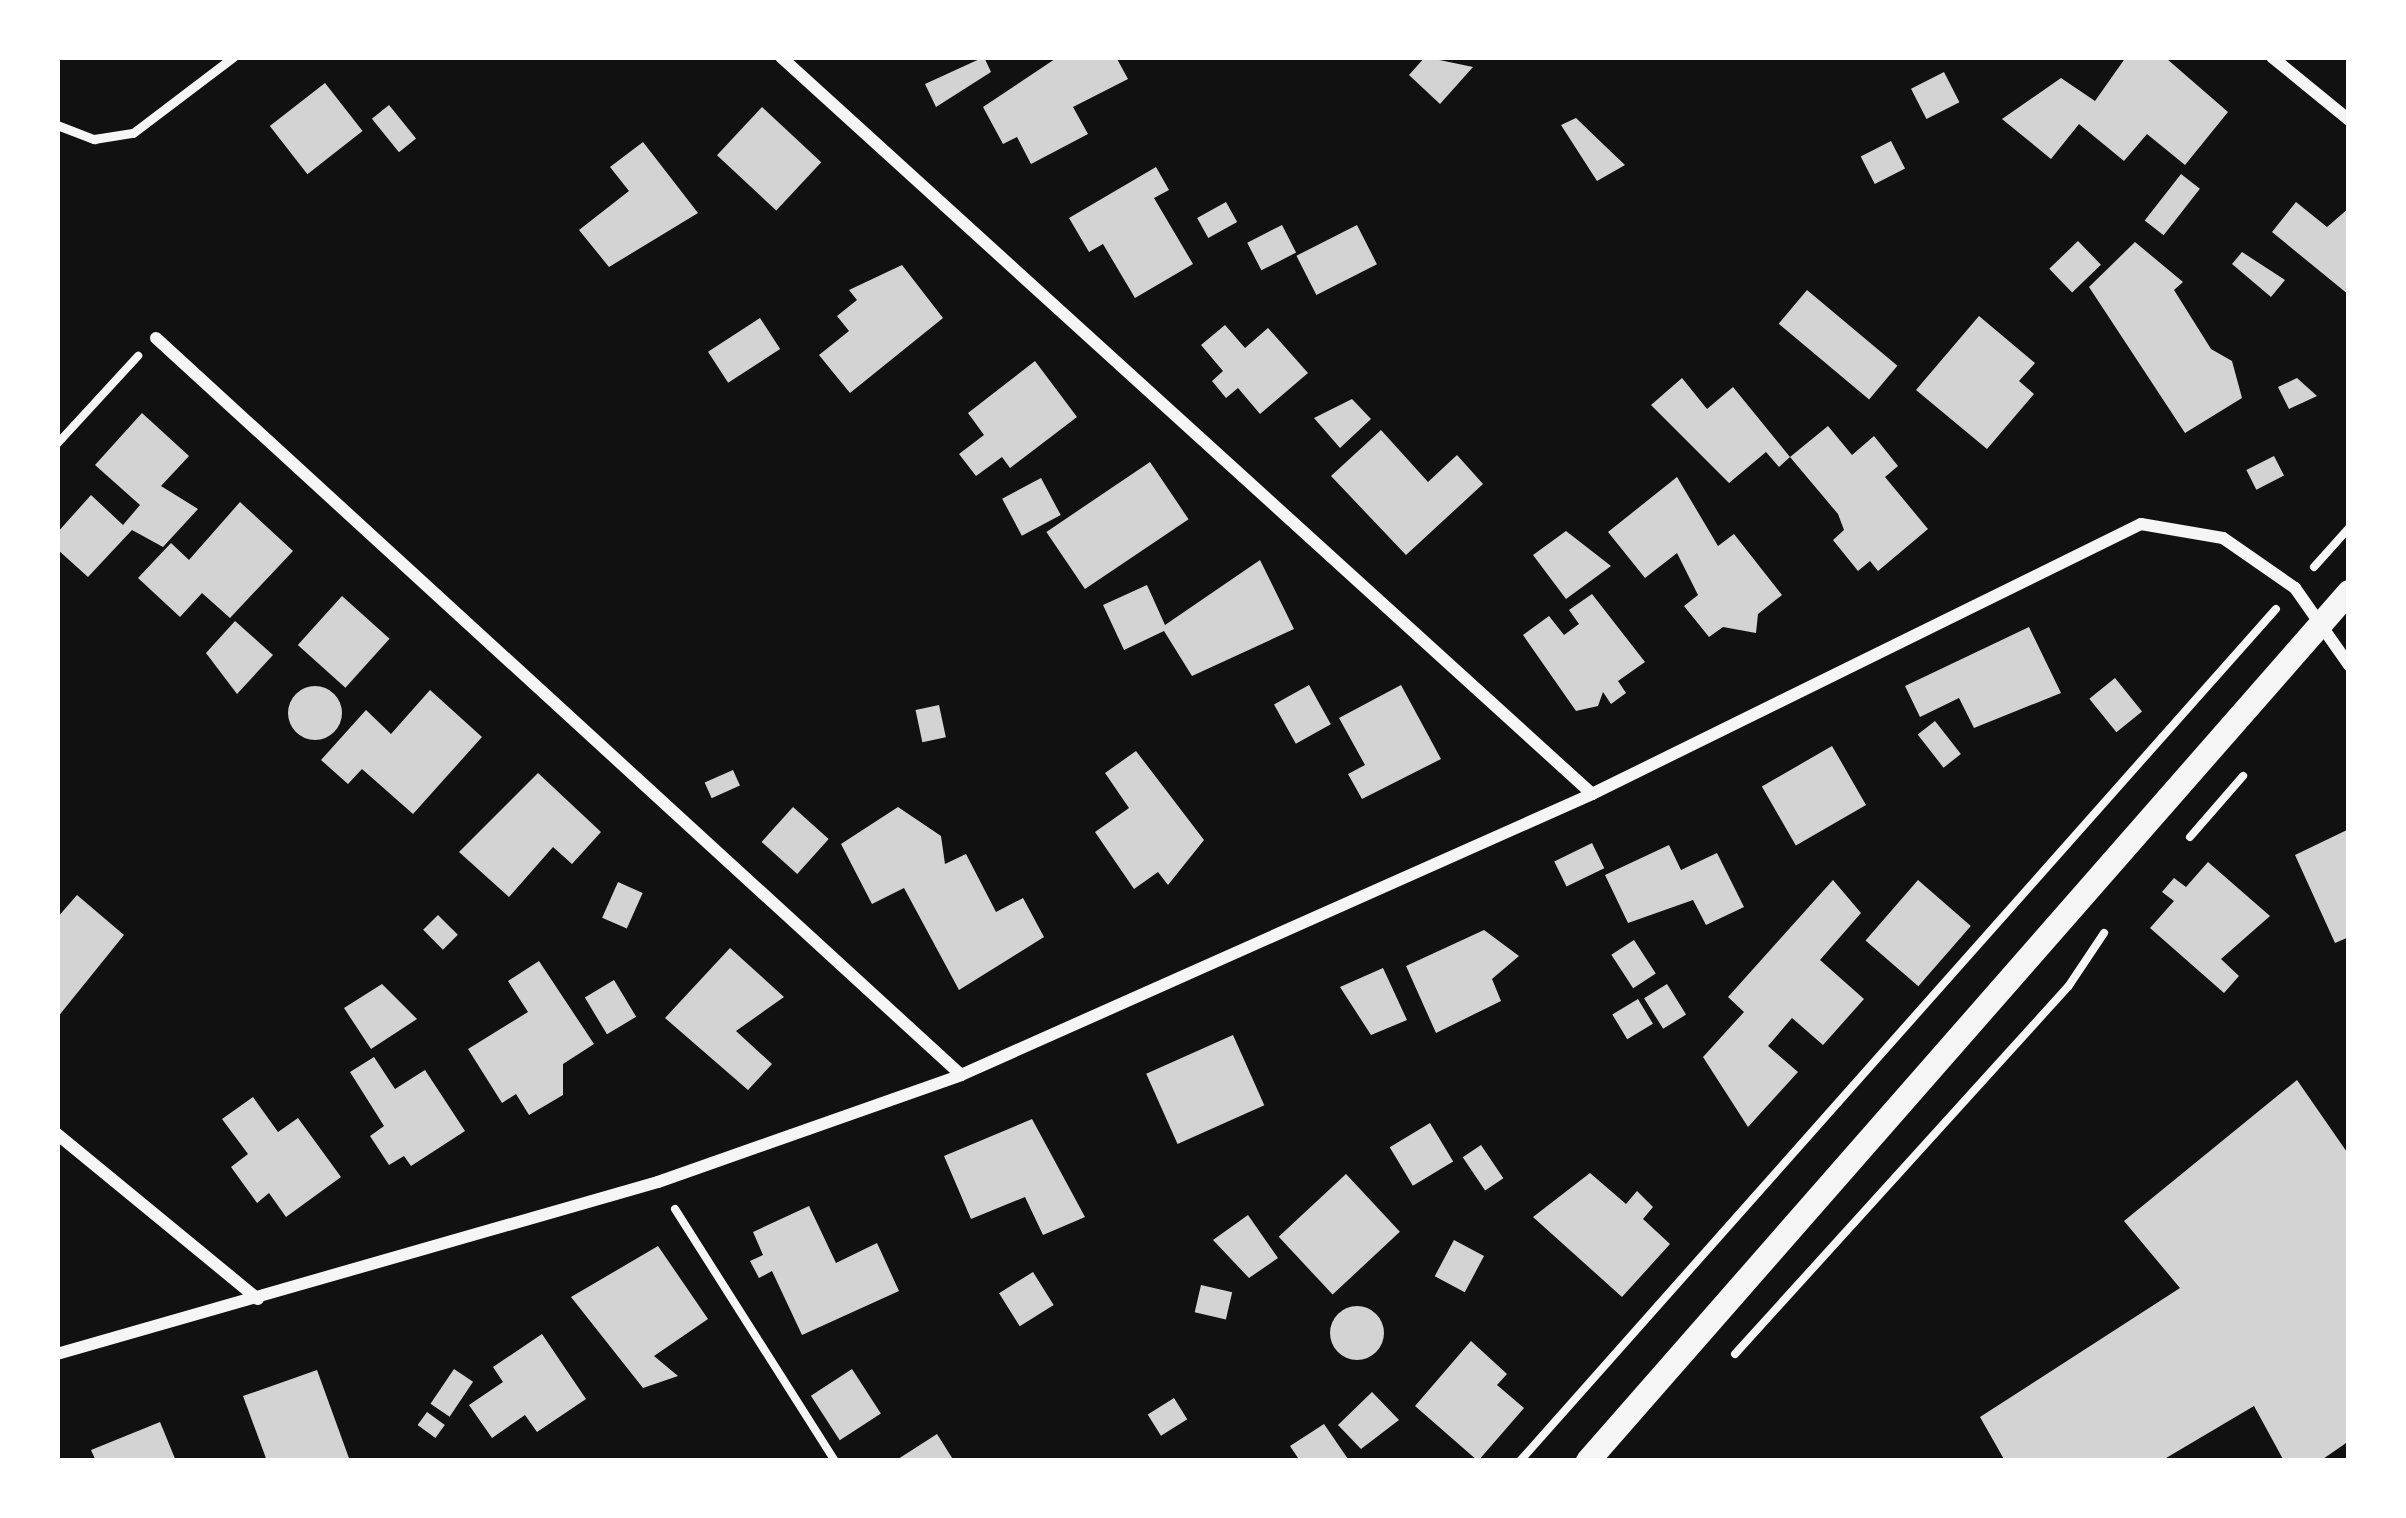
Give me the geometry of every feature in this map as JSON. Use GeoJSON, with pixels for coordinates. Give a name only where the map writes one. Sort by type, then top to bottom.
{"type":"FeatureCollection","features":[{"type":"Feature","properties":{"kind":"main road"},"geometry":{"type":"LineString","coordinates":[[1602,1455],[2349,592]]}},
{"type":"Feature","properties":{"kind":"street"},"geometry":{"type":"LineString","coordinates":[[781,57],[1592,794]]}},
{"type":"Feature","properties":{"kind":"street"},"geometry":{"type":"LineString","coordinates":[[2272,57],[2349,120]]}},
{"type":"Feature","properties":{"kind":"street"},"geometry":{"type":"LineString","coordinates":[[156,338],[961,1075]]}},
{"type":"Feature","properties":{"kind":"street"},"geometry":{"type":"LineString","coordinates":[[57,1354],[658,1182],[961,1075],[1592,794],[2140,524],[2222,538],[2295,588],[2349,664]]}},
{"type":"Feature","properties":{"kind":"street"},"geometry":{"type":"LineString","coordinates":[[57,1134],[259,1299]]}},
{"type":"Feature","properties":{"kind":"lane"},"geometry":{"type":"LineString","coordinates":[[57,124],[94,139],[133,133],[233,57]]}},
{"type":"Feature","properties":{"kind":"path"},"geometry":{"type":"LineString","coordinates":[[57,444],[156,338]]}},
{"type":"Feature","properties":{"kind":"path"},"geometry":{"type":"LineString","coordinates":[[1520,1461],[2349,528]]}},
{"type":"Feature","properties":{"kind":"path"},"geometry":{"type":"LineString","coordinates":[[2180,848],[2256,760]]}},
{"type":"Feature","properties":{"kind":"path"},"geometry":{"type":"LineString","coordinates":[[1715,1369],[1759,1337],[2119,916]]}},
{"type":"Feature","properties":{"kind":"path"},"geometry":{"type":"LineString","coordinates":[[658,1182],[835,1461]]}},
{"type":"Feature","properties":{"kind":"building"},"geometry":{"type":"Polygon","coordinates":[[[984,57],[991,72],[936,107],[925,84],[984,57]]]}},
{"type":"Feature","properties":{"kind":"building"},"geometry":{"type":"Polygon","coordinates":[[[1058,57],[1116,57],[1128,79],[1073,107],[1088,134],[1031,164],[1017,137],[1003,144],[983,107],[1058,57]]]}},
{"type":"Feature","properties":{"kind":"building"},"geometry":{"type":"Polygon","coordinates":[[[1425,57],[1473,67],[1440,104],[1409,75],[1425,57]]]}},
{"type":"Feature","properties":{"kind":"building"},"geometry":{"type":"Polygon","coordinates":[[[2126,57],[2167,59],[2228,112],[2185,165],[2147,134],[2124,161],[2079,124],[2051,159],[2002,119],[2061,78],[2095,101],[2126,57]]]}},
{"type":"Feature","properties":{"kind":"building"},"geometry":{"type":"Polygon","coordinates":[[[1944,72],[1959,102],[1926,119],[1911,89],[1944,72]]]}},
{"type":"Feature","properties":{"kind":"building"},"geometry":{"type":"Polygon","coordinates":[[[325,83],[363,131],[307,174],[270,126],[325,83]]]}},
{"type":"Feature","properties":{"kind":"building"},"geometry":{"type":"Polygon","coordinates":[[[389,105],[416,138],[399,152],[372,119],[389,105]]]}},
{"type":"Feature","properties":{"kind":"building"},"geometry":{"type":"Polygon","coordinates":[[[762,107],[821,162],[776,211],[717,155],[762,107]]]}},
{"type":"Feature","properties":{"kind":"building"},"geometry":{"type":"Polygon","coordinates":[[[1576,118],[1625,165],[1597,181],[1561,125],[1576,118]]]}},
{"type":"Feature","properties":{"kind":"building"},"geometry":{"type":"Polygon","coordinates":[[[1891,141],[1905,169],[1875,184],[1861,156],[1891,141]]]}},
{"type":"Feature","properties":{"kind":"building"},"geometry":{"type":"Polygon","coordinates":[[[643,142],[698,213],[609,267],[579,230],[629,191],[610,167],[643,142]]]}},
{"type":"Feature","properties":{"kind":"building"},"geometry":{"type":"Polygon","coordinates":[[[1156,167],[1169,190],[1154,198],[1193,264],[1135,298],[1103,244],[1089,252],[1069,218],[1156,167]]]}},
{"type":"Feature","properties":{"kind":"building"},"geometry":{"type":"Polygon","coordinates":[[[2181,174],[2200,189],[2164,235],[2145,220],[2181,174]]]}},
{"type":"Feature","properties":{"kind":"building"},"geometry":{"type":"Polygon","coordinates":[[[1226,202],[1237,222],[1208,238],[1197,218],[1226,202]]]}},
{"type":"Feature","properties":{"kind":"building"},"geometry":{"type":"Polygon","coordinates":[[[2296,202],[2327,227],[2349,208],[2349,295],[2272,232],[2296,202]]]}},
{"type":"Feature","properties":{"kind":"building"},"geometry":{"type":"Polygon","coordinates":[[[1282,225],[1296,253],[1261,270],[1247,243],[1282,225]]]}},
{"type":"Feature","properties":{"kind":"building"},"geometry":{"type":"Polygon","coordinates":[[[1357,225],[1377,264],[1316,295],[1296,256],[1357,225]]]}},
{"type":"Feature","properties":{"kind":"building"},"geometry":{"type":"Polygon","coordinates":[[[2078,241],[2101,265],[2072,293],[2049,269],[2078,241]]]}},
{"type":"Feature","properties":{"kind":"building"},"geometry":{"type":"Polygon","coordinates":[[[2135,242],[2183,282],[2174,290],[2211,349],[2232,361],[2242,398],[2185,433],[2089,287],[2135,242]]]}},
{"type":"Feature","properties":{"kind":"building"},"geometry":{"type":"Polygon","coordinates":[[[2242,252],[2285,280],[2271,297],[2232,264],[2242,252]]]}},
{"type":"Feature","properties":{"kind":"building"},"geometry":{"type":"Polygon","coordinates":[[[902,265],[943,318],[850,393],[819,355],[849,331],[837,316],[857,300],[849,290],[902,265]]]}},
{"type":"Feature","properties":{"kind":"building"},"geometry":{"type":"Polygon","coordinates":[[[1807,290],[1897,366],[1869,400],[1779,324],[1807,290]]]}},
{"type":"Feature","properties":{"kind":"building"},"geometry":{"type":"Polygon","coordinates":[[[1979,316],[2035,363],[2019,381],[2034,394],[1987,449],[1916,390],[1979,316]]]}},
{"type":"Feature","properties":{"kind":"building"},"geometry":{"type":"Polygon","coordinates":[[[760,318],[780,349],[728,383],[708,352],[760,318]]]}},
{"type":"Feature","properties":{"kind":"building"},"geometry":{"type":"Polygon","coordinates":[[[1225,325],[1245,348],[1268,328],[1308,373],[1260,414],[1238,388],[1226,398],[1212,381],[1223,371],[1201,345],[1225,325]]]}},
{"type":"Feature","properties":{"kind":"building"},"geometry":{"type":"Polygon","coordinates":[[[1035,361],[1077,417],[1010,468],[1002,457],[976,476],[959,454],[984,435],[968,413],[1035,361]]]}},
{"type":"Feature","properties":{"kind":"building"},"geometry":{"type":"Polygon","coordinates":[[[1682,378],[1707,409],[1733,387],[1790,457],[1779,467],[1766,452],[1729,483],[1651,405],[1682,378]]]}},
{"type":"Feature","properties":{"kind":"building"},"geometry":{"type":"Polygon","coordinates":[[[2297,378],[2317,396],[2289,409],[2278,387],[2297,378]]]}},
{"type":"Feature","properties":{"kind":"building"},"geometry":{"type":"Polygon","coordinates":[[[1352,399],[1371,419],[1340,448],[1314,418],[1352,399]]]}},
{"type":"Feature","properties":{"kind":"building"},"geometry":{"type":"Polygon","coordinates":[[[142,413],[189,456],[161,486],[198,509],[163,547],[132,530],[88,577],[57,549],[57,533],[91,495],[123,525],[140,505],[95,465],[142,413]]]}},
{"type":"Feature","properties":{"kind":"building"},"geometry":{"type":"Polygon","coordinates":[[[1828,426],[1852,455],[1874,436],[1898,466],[1885,477],[1928,529],[1878,571],[1870,561],[1858,571],[1833,540],[1844,530],[1838,514],[1790,457],[1828,426]]]}},
{"type":"Feature","properties":{"kind":"building"},"geometry":{"type":"Polygon","coordinates":[[[1381,430],[1428,482],[1457,455],[1483,484],[1406,555],[1331,476],[1381,430]]]}},
{"type":"Feature","properties":{"kind":"building"},"geometry":{"type":"Polygon","coordinates":[[[2274,456],[2284,476],[2256,490],[2246,470],[2274,456]]]}},
{"type":"Feature","properties":{"kind":"building"},"geometry":{"type":"Polygon","coordinates":[[[1150,462],[1189,519],[1085,589],[1046,532],[1150,462]]]}},
{"type":"Feature","properties":{"kind":"building"},"geometry":{"type":"Polygon","coordinates":[[[1677,477],[1718,546],[1734,534],[1782,595],[1758,614],[1756,633],[1723,627],[1709,637],[1684,606],[1698,595],[1677,553],[1645,578],[1608,532],[1677,477]]]}},
{"type":"Feature","properties":{"kind":"building"},"geometry":{"type":"Polygon","coordinates":[[[1041,478],[1061,515],[1022,536],[1002,499],[1041,478]]]}},
{"type":"Feature","properties":{"kind":"building"},"geometry":{"type":"Polygon","coordinates":[[[240,502],[293,551],[230,618],[202,593],[180,617],[138,578],[171,543],[189,560],[240,502]]]}},
{"type":"Feature","properties":{"kind":"building"},"geometry":{"type":"Polygon","coordinates":[[[1566,531],[1611,566],[1566,599],[1533,555],[1566,531]]]}},
{"type":"Feature","properties":{"kind":"building"},"geometry":{"type":"Polygon","coordinates":[[[1260,560],[1294,629],[1192,676],[1164,631],[1124,650],[1103,605],[1147,585],[1165,625],[1260,560]]]}},
{"type":"Feature","properties":{"kind":"building"},"geometry":{"type":"Polygon","coordinates":[[[1592,594],[1645,662],[1618,681],[1626,693],[1611,704],[1603,692],[1598,706],[1576,711],[1523,635],[1549,616],[1564,635],[1579,624],[1569,610],[1592,594]]]}},
{"type":"Feature","properties":{"kind":"building"},"geometry":{"type":"Polygon","coordinates":[[[342,596],[390,639],[345,688],[298,645],[342,596]]]}},
{"type":"Feature","properties":{"kind":"building"},"geometry":{"type":"Polygon","coordinates":[[[235,621],[273,655],[237,694],[206,653],[235,621]]]}},
{"type":"Feature","properties":{"kind":"building"},"geometry":{"type":"Polygon","coordinates":[[[2029,627],[2061,693],[1974,728],[1959,698],[1920,717],[1905,686],[2029,627]]]}},
{"type":"Feature","properties":{"kind":"building"},"geometry":{"type":"Polygon","coordinates":[[[2115,678],[2142,711],[2116,732],[2089,699],[2115,678]]]}},
{"type":"Feature","properties":{"kind":"building"},"geometry":{"type":"Polygon","coordinates":[[[1309,685],[1331,724],[1296,744],[1274,704],[1309,685]]]}},
{"type":"Feature","properties":{"kind":"building"},"geometry":{"type":"Polygon","coordinates":[[[1401,685],[1441,759],[1362,799],[1348,774],[1365,765],[1339,718],[1401,685]]]}},
{"type":"Feature","properties":{"kind":"building"},"geometry":{"type":"Polygon","coordinates":[[[315,686],[334,694],[342,713],[334,732],[315,740],[296,732],[288,713],[296,694],[315,686]]]}},
{"type":"Feature","properties":{"kind":"building"},"geometry":{"type":"Polygon","coordinates":[[[430,690],[482,737],[413,814],[362,769],[348,784],[321,760],[366,710],[391,734],[430,690]]]}},
{"type":"Feature","properties":{"kind":"building"},"geometry":{"type":"Polygon","coordinates":[[[939,705],[946,737],[922,742],[916,710],[939,705]]]}},
{"type":"Feature","properties":{"kind":"building"},"geometry":{"type":"Polygon","coordinates":[[[1935,721],[1961,754],[1944,768],[1918,735],[1935,721]]]}},
{"type":"Feature","properties":{"kind":"building"},"geometry":{"type":"Polygon","coordinates":[[[1832,746],[1866,805],[1796,845],[1762,786],[1832,746]]]}},
{"type":"Feature","properties":{"kind":"building"},"geometry":{"type":"Polygon","coordinates":[[[1136,751],[1204,840],[1168,885],[1158,872],[1134,889],[1095,832],[1129,808],[1105,773],[1136,751]]]}},
{"type":"Feature","properties":{"kind":"building"},"geometry":{"type":"Polygon","coordinates":[[[733,770],[740,786],[712,798],[705,783],[733,770]]]}},
{"type":"Feature","properties":{"kind":"building"},"geometry":{"type":"Polygon","coordinates":[[[538,773],[601,832],[572,864],[553,847],[509,897],[459,852],[538,773]]]}},
{"type":"Feature","properties":{"kind":"building"},"geometry":{"type":"Polygon","coordinates":[[[793,807],[829,839],[797,874],[762,842],[793,807]]]}},
{"type":"Feature","properties":{"kind":"building"},"geometry":{"type":"Polygon","coordinates":[[[898,807],[941,836],[945,864],[966,854],[996,912],[1023,898],[1044,937],[959,990],[904,888],[872,904],[841,844],[898,807]]]}},
{"type":"Feature","properties":{"kind":"building"},"geometry":{"type":"Polygon","coordinates":[[[2349,829],[2349,937],[2335,943],[2295,855],[2349,829]]]}},
{"type":"Feature","properties":{"kind":"building"},"geometry":{"type":"Polygon","coordinates":[[[1592,843],[1604,868],[1567,887],[1554,861],[1592,843]]]}},
{"type":"Feature","properties":{"kind":"building"},"geometry":{"type":"Polygon","coordinates":[[[1669,845],[1681,870],[1717,853],[1744,907],[1706,925],[1693,900],[1628,923],[1605,875],[1669,845]]]}},
{"type":"Feature","properties":{"kind":"building"},"geometry":{"type":"Polygon","coordinates":[[[2208,862],[2270,916],[2221,959],[2239,976],[2224,993],[2150,928],[2174,901],[2162,892],[2174,878],[2186,887],[2208,862]]]}},
{"type":"Feature","properties":{"kind":"building"},"geometry":{"type":"Polygon","coordinates":[[[1833,880],[1861,913],[1820,960],[1864,999],[1823,1045],[1792,1018],[1768,1046],[1798,1072],[1748,1127],[1703,1057],[1744,1012],[1728,997],[1833,880]]]}},
{"type":"Feature","properties":{"kind":"building"},"geometry":{"type":"Polygon","coordinates":[[[1918,880],[1971,926],[1918,986],[1866,940],[1918,880]]]}},
{"type":"Feature","properties":{"kind":"building"},"geometry":{"type":"Polygon","coordinates":[[[618,882],[643,893],[627,929],[602,918],[618,882]]]}},
{"type":"Feature","properties":{"kind":"building"},"geometry":{"type":"Polygon","coordinates":[[[77,895],[124,935],[57,1018],[57,918],[77,895]]]}},
{"type":"Feature","properties":{"kind":"building"},"geometry":{"type":"Polygon","coordinates":[[[438,915],[458,935],[443,950],[423,930],[438,915]]]}},
{"type":"Feature","properties":{"kind":"building"},"geometry":{"type":"Polygon","coordinates":[[[1484,930],[1519,956],[1492,979],[1501,1001],[1436,1033],[1406,966],[1484,930]]]}},
{"type":"Feature","properties":{"kind":"building"},"geometry":{"type":"Polygon","coordinates":[[[1634,940],[1656,974],[1633,988],[1611,955],[1634,940]]]}},
{"type":"Feature","properties":{"kind":"building"},"geometry":{"type":"Polygon","coordinates":[[[730,948],[784,997],[736,1031],[772,1064],[748,1090],[665,1018],[730,948]]]}},
{"type":"Feature","properties":{"kind":"building"},"geometry":{"type":"Polygon","coordinates":[[[539,961],[594,1044],[563,1064],[563,1095],[529,1115],[516,1094],[502,1103],[468,1049],[528,1012],[508,981],[539,961]]]}},
{"type":"Feature","properties":{"kind":"building"},"geometry":{"type":"Polygon","coordinates":[[[1383,968],[1407,1020],[1371,1035],[1340,987],[1383,968]]]}},
{"type":"Feature","properties":{"kind":"building"},"geometry":{"type":"Polygon","coordinates":[[[614,980],[636,1017],[607,1034],[585,998],[614,980]]]}},
{"type":"Feature","properties":{"kind":"building"},"geometry":{"type":"Polygon","coordinates":[[[382,984],[417,1019],[371,1049],[344,1008],[382,984]]]}},
{"type":"Feature","properties":{"kind":"building"},"geometry":{"type":"Polygon","coordinates":[[[1667,984],[1686,1015],[1663,1029],[1644,998],[1667,984]]]}},
{"type":"Feature","properties":{"kind":"building"},"geometry":{"type":"Polygon","coordinates":[[[1638,999],[1653,1024],[1627,1039],[1612,1014],[1638,999]]]}},
{"type":"Feature","properties":{"kind":"building"},"geometry":{"type":"Polygon","coordinates":[[[1233,1035],[1264,1105],[1178,1144],[1146,1074],[1233,1035]]]}},
{"type":"Feature","properties":{"kind":"building"},"geometry":{"type":"Polygon","coordinates":[[[374,1057],[395,1089],[425,1070],[465,1131],[411,1166],[404,1156],[389,1165],[370,1136],[384,1126],[350,1072],[374,1057]]]}},
{"type":"Feature","properties":{"kind":"building"},"geometry":{"type":"Polygon","coordinates":[[[2297,1080],[2349,1155],[2349,1441],[2320,1461],[2284,1461],[2254,1406],[2161,1461],[2005,1461],[1980,1417],[2180,1288],[2124,1221],[2297,1080]]]}},
{"type":"Feature","properties":{"kind":"building"},"geometry":{"type":"Polygon","coordinates":[[[253,1097],[278,1132],[298,1118],[341,1177],[286,1217],[269,1193],[257,1203],[231,1167],[248,1154],[222,1119],[253,1097]]]}},
{"type":"Feature","properties":{"kind":"building"},"geometry":{"type":"Polygon","coordinates":[[[1032,1119],[1085,1217],[1043,1235],[1025,1197],[971,1219],[944,1156],[1032,1119]]]}},
{"type":"Feature","properties":{"kind":"building"},"geometry":{"type":"Polygon","coordinates":[[[1430,1123],[1453,1162],[1413,1186],[1390,1147],[1430,1123]]]}},
{"type":"Feature","properties":{"kind":"building"},"geometry":{"type":"Polygon","coordinates":[[[1481,1145],[1503,1178],[1485,1190],[1463,1157],[1481,1145]]]}},
{"type":"Feature","properties":{"kind":"building"},"geometry":{"type":"Polygon","coordinates":[[[1590,1173],[1626,1204],[1637,1191],[1653,1207],[1643,1219],[1670,1244],[1622,1297],[1533,1217],[1590,1173]]]}},
{"type":"Feature","properties":{"kind":"building"},"geometry":{"type":"Polygon","coordinates":[[[1346,1174],[1400,1232],[1333,1295],[1279,1237],[1346,1174]]]}},
{"type":"Feature","properties":{"kind":"building"},"geometry":{"type":"Polygon","coordinates":[[[809,1206],[836,1263],[877,1243],[899,1291],[802,1335],[772,1271],[759,1278],[750,1261],[763,1255],[753,1232],[809,1206]]]}},
{"type":"Feature","properties":{"kind":"building"},"geometry":{"type":"Polygon","coordinates":[[[1248,1215],[1278,1258],[1249,1278],[1213,1240],[1248,1215]]]}},
{"type":"Feature","properties":{"kind":"building"},"geometry":{"type":"Polygon","coordinates":[[[1454,1240],[1484,1256],[1465,1292],[1435,1276],[1454,1240]]]}},
{"type":"Feature","properties":{"kind":"building"},"geometry":{"type":"Polygon","coordinates":[[[658,1246],[708,1319],[654,1356],[678,1376],[643,1388],[571,1297],[658,1246]]]}},
{"type":"Feature","properties":{"kind":"building"},"geometry":{"type":"Polygon","coordinates":[[[1033,1272],[1054,1305],[1020,1326],[999,1293],[1033,1272]]]}},
{"type":"Feature","properties":{"kind":"building"},"geometry":{"type":"Polygon","coordinates":[[[1201,1285],[1232,1292],[1226,1319],[1195,1312],[1201,1285]]]}},
{"type":"Feature","properties":{"kind":"building"},"geometry":{"type":"Polygon","coordinates":[[[1357,1306],[1376,1314],[1384,1333],[1376,1352],[1357,1360],[1338,1352],[1330,1333],[1338,1314],[1357,1306]]]}},
{"type":"Feature","properties":{"kind":"building"},"geometry":{"type":"Polygon","coordinates":[[[542,1334],[586,1399],[537,1432],[525,1415],[492,1438],[469,1405],[503,1382],[493,1367],[542,1334]]]}},
{"type":"Feature","properties":{"kind":"building"},"geometry":{"type":"Polygon","coordinates":[[[1471,1341],[1507,1374],[1497,1385],[1524,1408],[1478,1461],[1415,1406],[1471,1341]]]}},
{"type":"Feature","properties":{"kind":"building"},"geometry":{"type":"Polygon","coordinates":[[[454,1369],[473,1382],[450,1417],[431,1404],[454,1369]]]}},
{"type":"Feature","properties":{"kind":"building"},"geometry":{"type":"Polygon","coordinates":[[[852,1369],[881,1413],[840,1440],[811,1396],[852,1369]]]}},
{"type":"Feature","properties":{"kind":"building"},"geometry":{"type":"Polygon","coordinates":[[[317,1370],[350,1461],[267,1461],[243,1396],[317,1370]]]}},
{"type":"Feature","properties":{"kind":"building"},"geometry":{"type":"Polygon","coordinates":[[[1372,1392],[1399,1420],[1361,1449],[1338,1425],[1372,1392]]]}},
{"type":"Feature","properties":{"kind":"building"},"geometry":{"type":"Polygon","coordinates":[[[1174,1398],[1187,1419],[1161,1436],[1148,1414],[1174,1398]]]}},
{"type":"Feature","properties":{"kind":"building"},"geometry":{"type":"Polygon","coordinates":[[[427,1412],[445,1425],[435,1438],[418,1425],[427,1412]]]}},
{"type":"Feature","properties":{"kind":"building"},"geometry":{"type":"Polygon","coordinates":[[[160,1422],[176,1461],[96,1461],[91,1450],[160,1422]]]}},
{"type":"Feature","properties":{"kind":"building"},"geometry":{"type":"Polygon","coordinates":[[[1324,1424],[1348,1459],[1300,1461],[1290,1446],[1324,1424]]]}},
{"type":"Feature","properties":{"kind":"building"},"geometry":{"type":"Polygon","coordinates":[[[937,1434],[954,1461],[895,1461],[937,1434]]]}}]}
